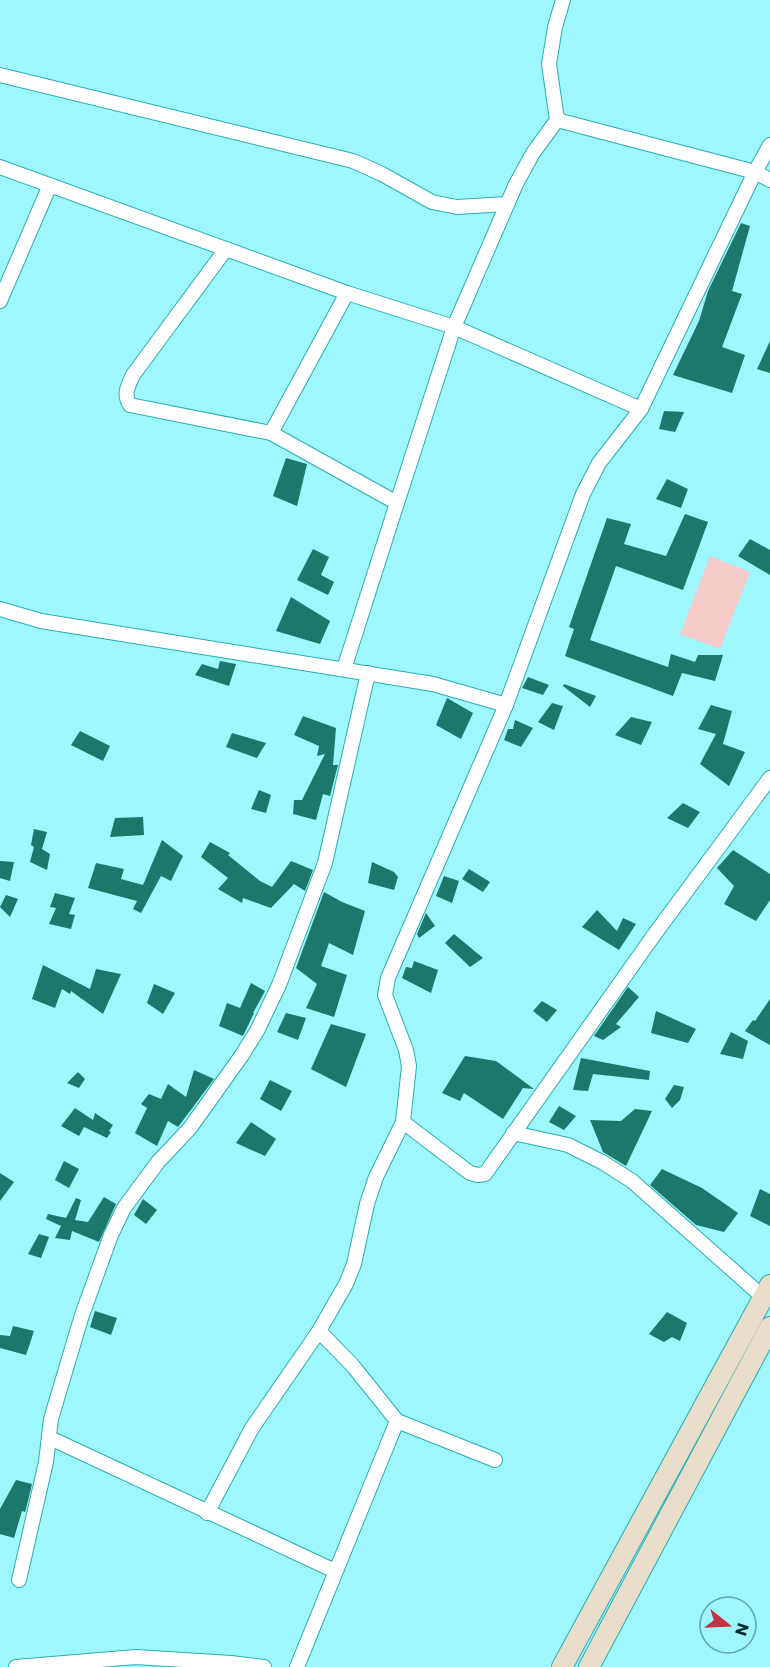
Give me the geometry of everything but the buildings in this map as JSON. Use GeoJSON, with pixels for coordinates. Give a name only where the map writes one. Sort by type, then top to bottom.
{"type":"FeatureCollection","features":[{"type":"Feature","properties":{"kind":"street"},"geometry":{"type":"LineString","coordinates":[[344,669],[454,327],[507,204],[534,153],[557,120],[549,64],[555,27],[563,0]]}},
{"type":"Feature","properties":{"kind":"street"},"geometry":{"type":"LineString","coordinates":[[0,75],[353,161],[382,174],[432,202],[457,207],[507,204]]}},
{"type":"Feature","properties":{"kind":"street"},"geometry":{"type":"LineString","coordinates":[[557,120],[755,172],[770,180]]}},
{"type":"Feature","properties":{"kind":"street"},"geometry":{"type":"LineString","coordinates":[[207,1513],[252,1428],[319,1331],[346,1284],[354,1264],[376,1178],[403,1122],[409,1066],[406,1050],[385,995],[388,978],[506,705],[583,494],[599,463],[641,409],[755,172],[770,146]]}},
{"type":"Feature","properties":{"kind":"street"},"geometry":{"type":"LineString","coordinates":[[0,167],[347,293],[454,327],[641,409]]}},
{"type":"Feature","properties":{"kind":"street"},"geometry":{"type":"LineString","coordinates":[[0,301],[50,185]]}},
{"type":"Feature","properties":{"kind":"street"},"geometry":{"type":"LineString","coordinates":[[226,249],[133,375],[127,388],[126,398],[130,405],[271,433],[397,504]]}},
{"type":"Feature","properties":{"kind":"street"},"geometry":{"type":"LineString","coordinates":[[271,433],[347,293]]}},
{"type":"Feature","properties":{"kind":"street"},"geometry":{"type":"LineString","coordinates":[[0,609],[41,621],[433,684],[506,705]]}},
{"type":"Feature","properties":{"kind":"street"},"geometry":{"type":"LineString","coordinates":[[19,1580],[46,1462],[51,1419],[82,1315],[111,1235],[124,1208],[158,1162],[190,1128],[242,1055],[257,1031],[279,985],[326,863],[368,673]]}},
{"type":"Feature","properties":{"kind":"street"},"geometry":{"type":"LineString","coordinates":[[403,1122],[470,1173],[484,1174],[654,935],[770,778]]}},
{"type":"Feature","properties":{"kind":"street"},"geometry":{"type":"LineString","coordinates":[[513,1133],[568,1145],[612,1168],[632,1181],[767,1291],[562,1667]]}},
{"type":"Feature","properties":{"kind":"street"},"geometry":{"type":"LineString","coordinates":[[589,1667],[770,1327]]}},
{"type":"Feature","properties":{"kind":"street"},"geometry":{"type":"LineString","coordinates":[[319,1331],[353,1366],[397,1421],[495,1460]]}},
{"type":"Feature","properties":{"kind":"street"},"geometry":{"type":"LineString","coordinates":[[717,1380],[735,1392]]}},
{"type":"Feature","properties":{"kind":"street"},"geometry":{"type":"LineString","coordinates":[[297,1667],[397,1421]]}},
{"type":"Feature","properties":{"kind":"street"},"geometry":{"type":"LineString","coordinates":[[50,1438],[335,1571]]}},
{"type":"Feature","properties":{"kind":"street"},"geometry":{"type":"LineString","coordinates":[[16,1667],[136,1657],[264,1667]]}},
{"type":"Feature","properties":{"kind":"shaded area"},"geometry":{"type":"Polygon","coordinates":[[[710,556],[750,572],[720,649],[680,634],[710,556]]]}}]}
